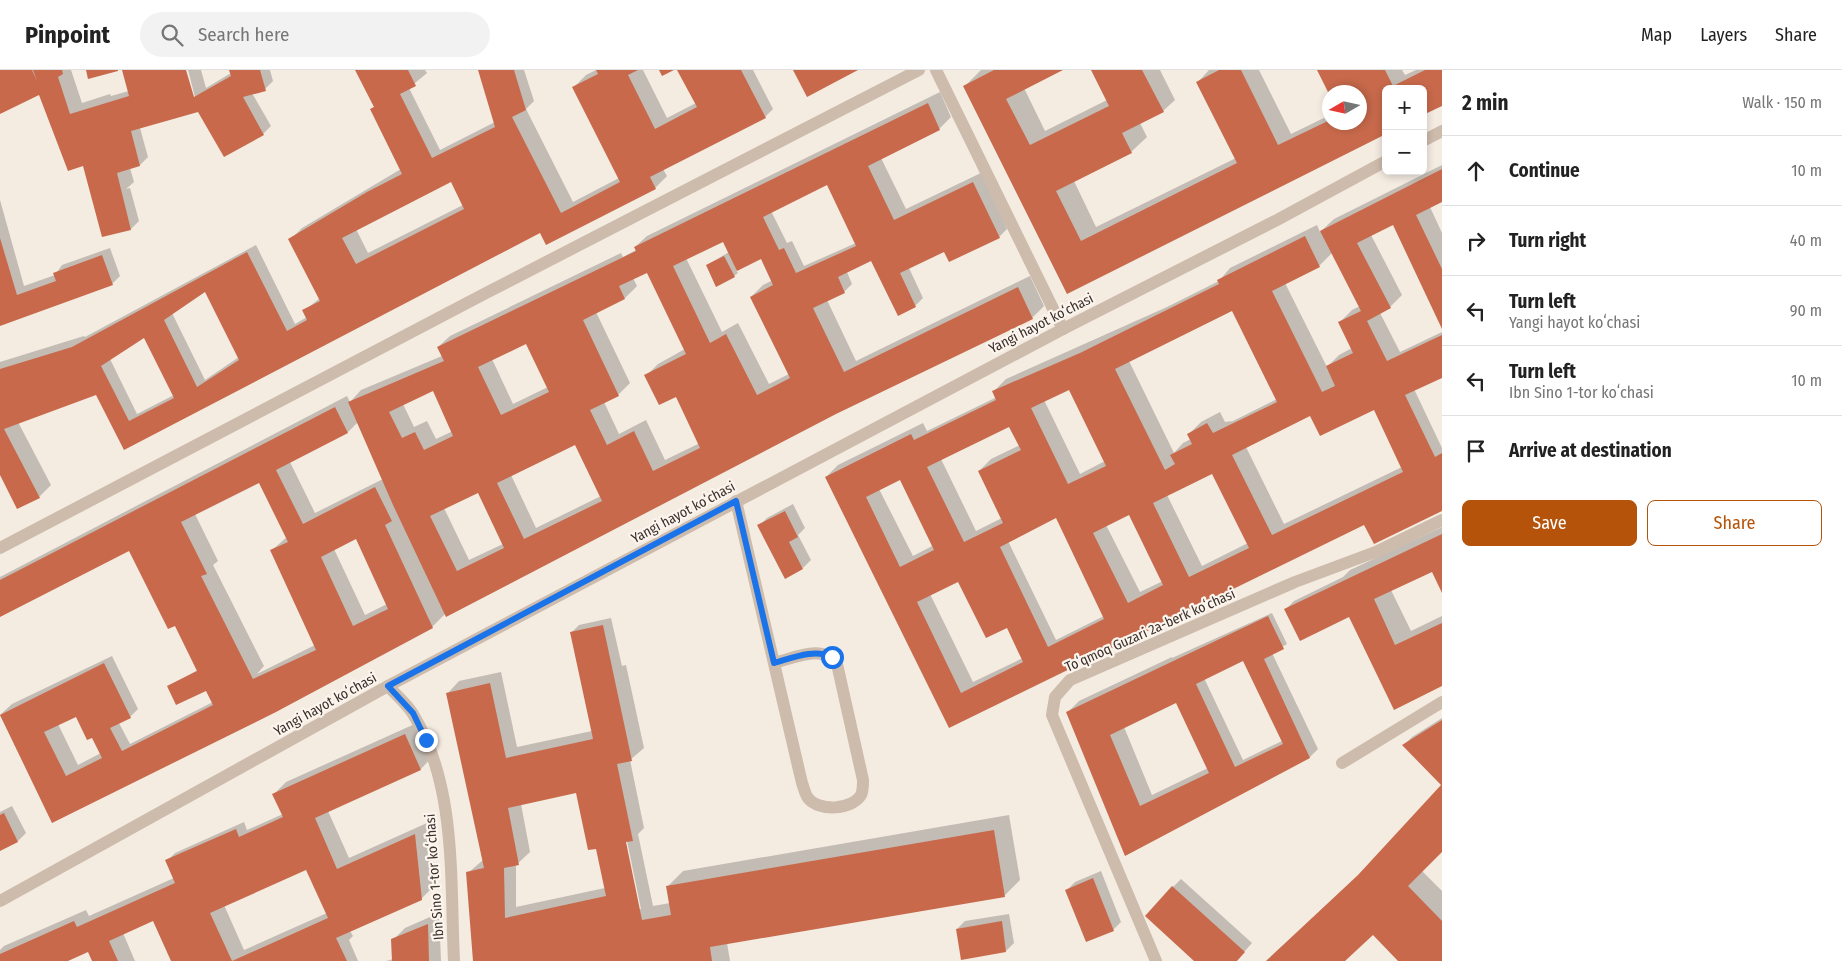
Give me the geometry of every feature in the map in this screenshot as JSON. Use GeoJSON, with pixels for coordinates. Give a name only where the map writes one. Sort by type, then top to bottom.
{"type":"FeatureCollection","features":[{"type":"Feature","properties":{"kind":"street"},"geometry":{"type":"LineString","coordinates":[[0,548],[486,293],[919,70]]}},
{"type":"Feature","properties":{"kind":"street"},"geometry":{"type":"LineString","coordinates":[[936,70],[1063,328]]}},
{"type":"Feature","properties":{"kind":"street"},"geometry":{"type":"LineString","coordinates":[[1427,139],[1442,131]]}},
{"type":"Feature","properties":{"kind":"street","name":"Yangi hayot koʻchasi"},"geometry":{"type":"LineString","coordinates":[[0,902],[388,686],[1063,328],[1277,220],[1382,163]]}},
{"type":"Feature","properties":{"kind":"street"},"geometry":{"type":"LineString","coordinates":[[736,501],[802,783],[808,798],[817,805],[828,808],[853,803],[860,797],[863,780],[838,664],[824,652],[774,663]]}},
{"type":"Feature","properties":{"kind":"street","name":"Toʻqmoq Guzari 2a-berk koʻchasi"},"geometry":{"type":"LineString","coordinates":[[1156,961],[1052,714],[1055,697],[1070,680],[1295,582],[1378,551],[1442,520]]}},
{"type":"Feature","properties":{"kind":"street","name":"Ibn Sino 1-tor koʻchasi"},"geometry":{"type":"LineString","coordinates":[[388,686],[413,713],[437,771],[448,829],[454,961]]}},
{"type":"Feature","properties":{"kind":"street"},"geometry":{"type":"LineString","coordinates":[[1342,763],[1442,702]]}},
{"type":"Feature","properties":{"kind":"building"},"geometry":{"type":"Polygon","coordinates":[[[0,70],[32,70],[37,81],[33,70],[62,70],[63,74],[58,77],[70,114],[129,96],[122,70],[186,70],[194,97],[231,76],[229,70],[260,70],[266,91],[243,97],[264,135],[224,157],[198,112],[131,131],[140,166],[117,173],[131,230],[102,237],[83,166],[68,171],[39,95],[0,114],[0,70]]]}},
{"type":"Feature","properties":{"kind":"building"},"geometry":{"type":"Polygon","coordinates":[[[86,70],[118,70],[118,71],[88,79],[86,70]]]}},
{"type":"Feature","properties":{"kind":"building"},"geometry":{"type":"Polygon","coordinates":[[[355,70],[408,70],[416,86],[400,94],[432,158],[495,127],[478,70],[514,70],[526,110],[512,117],[561,213],[620,182],[572,87],[598,74],[596,70],[638,70],[628,75],[655,129],[697,107],[677,70],[741,70],[766,118],[650,177],[656,189],[546,245],[540,233],[124,450],[96,395],[4,429],[40,498],[17,509],[0,475],[0,369],[72,347],[247,252],[287,331],[307,320],[302,310],[320,301],[288,239],[367,192],[402,174],[370,109],[374,107],[355,70]],[[451,182],[342,238],[356,264],[464,209],[451,182]],[[205,292],[164,320],[197,387],[239,360],[205,292]],[[144,338],[101,366],[129,421],[174,398],[144,338]]]}},
{"type":"Feature","properties":{"kind":"building"},"geometry":{"type":"Polygon","coordinates":[[[659,70],[674,70],[662,76],[659,70]]]}},
{"type":"Feature","properties":{"kind":"building"},"geometry":{"type":"Polygon","coordinates":[[[793,70],[858,70],[807,97],[793,70]]]}},
{"type":"Feature","properties":{"kind":"building"},"geometry":{"type":"Polygon","coordinates":[[[994,70],[1063,70],[1006,99],[1030,145],[1109,106],[1091,70],[1142,70],[1164,112],[1122,133],[1132,153],[1056,191],[1081,241],[1237,163],[1196,82],[1219,70],[1241,70],[1278,145],[1322,124],[1322,130],[1367,130],[1367,85],[1324,85],[1317,70],[1385,70],[1392,85],[1382,85],[1382,136],[1067,294],[963,86],[994,70]]]}},
{"type":"Feature","properties":{"kind":"building"},"geometry":{"type":"Polygon","coordinates":[[[1425,70],[1442,70],[1442,106],[1427,113],[1427,85],[1395,85],[1425,70]]]}},
{"type":"Feature","properties":{"kind":"building"},"geometry":{"type":"Polygon","coordinates":[[[928,103],[940,130],[868,166],[894,220],[973,182],[1000,238],[949,262],[944,252],[900,273],[916,307],[898,316],[871,261],[838,277],[845,293],[813,308],[844,372],[1018,287],[1033,319],[836,414],[446,617],[393,505],[348,402],[444,361],[437,347],[636,251],[634,247],[928,103]],[[827,185],[763,217],[779,250],[784,248],[796,273],[856,246],[827,185]],[[723,242],[673,266],[710,343],[726,334],[757,395],[790,378],[750,297],[773,285],[761,259],[737,271],[723,242]],[[647,273],[619,286],[625,299],[583,320],[619,396],[590,410],[607,445],[634,431],[653,471],[700,448],[676,397],[659,405],[644,375],[686,354],[647,273]],[[526,344],[478,367],[501,415],[549,392],[526,344]],[[433,391],[389,412],[402,438],[415,432],[424,450],[453,436],[433,391]],[[575,445],[497,483],[524,539],[602,501],[575,445]],[[478,493],[430,516],[457,571],[504,548],[478,493]]]}},
{"type":"Feature","properties":{"kind":"building"},"geometry":{"type":"Polygon","coordinates":[[[1442,169],[1442,202],[1416,215],[1442,269],[1442,329],[1393,225],[1357,243],[1391,308],[1367,321],[1387,361],[1442,335],[1442,378],[1405,395],[1435,457],[1442,453],[1442,511],[1374,544],[1364,525],[949,728],[825,477],[911,434],[914,440],[996,400],[992,391],[1080,353],[1219,284],[1217,280],[1305,236],[1320,267],[1272,291],[1322,392],[1335,386],[1326,366],[1353,353],[1338,322],[1361,311],[1320,231],[1442,169]],[[1232,311],[1115,369],[1165,470],[1175,464],[1170,455],[1192,444],[1187,434],[1207,423],[1213,433],[1277,402],[1232,311]],[[1069,390],[1031,408],[1068,484],[1106,466],[1069,390]],[[1374,410],[1320,436],[1310,416],[1232,455],[1272,535],[1403,472],[1374,410]],[[1009,427],[927,467],[964,542],[1003,523],[978,471],[1021,450],[1009,427]],[[1212,474],[1153,503],[1189,577],[1249,548],[1212,474]],[[900,480],[866,497],[900,567],[934,550],[900,480]],[[1129,515],[1093,533],[1128,603],[1163,585],[1129,515]],[[1056,518],[1000,547],[1048,647],[1104,619],[1056,518]],[[958,582],[917,602],[961,693],[1023,662],[1007,628],[986,638],[958,582]]]}},
{"type":"Feature","properties":{"kind":"building"},"geometry":{"type":"Polygon","coordinates":[[[0,238],[17,295],[56,281],[53,273],[102,255],[113,285],[0,326],[0,238]]]}},
{"type":"Feature","properties":{"kind":"building"},"geometry":{"type":"Polygon","coordinates":[[[724,256],[735,277],[716,287],[706,265],[724,256]]]}},
{"type":"Feature","properties":{"kind":"building"},"geometry":{"type":"Polygon","coordinates":[[[335,407],[348,433],[276,470],[303,524],[375,487],[392,521],[385,525],[433,628],[276,712],[52,823],[0,715],[104,663],[131,718],[110,728],[122,751],[213,705],[206,691],[176,705],[167,686],[197,671],[175,626],[168,629],[129,551],[0,617],[0,580],[335,407]],[[259,483],[181,522],[207,574],[201,576],[253,679],[316,650],[270,550],[288,542],[259,483]],[[356,539],[321,557],[353,626],[388,609],[356,539]],[[76,717],[44,732],[66,776],[102,758],[92,738],[87,740],[76,717]]]}},
{"type":"Feature","properties":{"kind":"building"},"geometry":{"type":"Polygon","coordinates":[[[785,511],[798,537],[789,542],[803,569],[785,579],[757,525],[785,511]]]}},
{"type":"Feature","properties":{"kind":"building"},"geometry":{"type":"Polygon","coordinates":[[[1442,534],[1442,593],[1432,572],[1374,599],[1395,645],[1442,623],[1442,686],[1394,710],[1349,617],[1300,641],[1284,609],[1442,534]]]}},
{"type":"Feature","properties":{"kind":"building"},"geometry":{"type":"Polygon","coordinates":[[[1268,616],[1284,649],[1264,659],[1310,758],[1125,856],[1066,712],[1268,616]],[[1243,661],[1196,684],[1235,767],[1283,744],[1243,661]],[[1176,703],[1110,735],[1140,806],[1209,773],[1176,703]]]}},
{"type":"Feature","properties":{"kind":"building"},"geometry":{"type":"Polygon","coordinates":[[[603,625],[632,761],[617,764],[633,841],[626,842],[642,920],[671,915],[666,886],[994,830],[1005,897],[710,947],[712,961],[473,961],[466,872],[484,868],[446,693],[490,683],[506,758],[593,739],[570,632],[603,625]],[[576,793],[508,808],[519,865],[504,868],[505,918],[606,896],[596,849],[588,850],[576,793]]]}},
{"type":"Feature","properties":{"kind":"building"},"geometry":{"type":"Polygon","coordinates":[[[1442,720],[1442,852],[1408,886],[1442,921],[1442,961],[1398,961],[1373,935],[1345,961],[1266,961],[1358,875],[1441,785],[1402,745],[1442,720]]]}},
{"type":"Feature","properties":{"kind":"building"},"geometry":{"type":"Polygon","coordinates":[[[405,734],[421,770],[315,818],[337,869],[415,834],[422,900],[336,938],[347,961],[232,961],[171,961],[153,921],[109,941],[118,961],[92,961],[88,952],[68,961],[0,961],[0,954],[74,921],[77,927],[175,883],[165,860],[236,829],[239,837],[283,817],[272,794],[405,734]],[[306,870],[210,913],[232,961],[328,918],[306,870]]]}},
{"type":"Feature","properties":{"kind":"building"},"geometry":{"type":"Polygon","coordinates":[[[4,813],[18,842],[0,851],[0,815],[4,813]]]}},
{"type":"Feature","properties":{"kind":"building"},"geometry":{"type":"Polygon","coordinates":[[[1093,878],[1114,931],[1086,942],[1065,890],[1093,878]]]}},
{"type":"Feature","properties":{"kind":"building"},"geometry":{"type":"Polygon","coordinates":[[[1172,886],[1245,952],[1237,961],[1194,961],[1145,916],[1172,886]]]}},
{"type":"Feature","properties":{"kind":"building"},"geometry":{"type":"Polygon","coordinates":[[[1002,921],[1006,952],[961,960],[956,929],[1002,921]]]}},
{"type":"Feature","properties":{"kind":"building"},"geometry":{"type":"Polygon","coordinates":[[[428,924],[429,961],[392,961],[391,939],[428,924]]]}},
{"type":"Feature","properties":{"kind":"route"},"geometry":{"type":"LineString","coordinates":[[426,740],[413,713],[388,686],[736,501],[774,663],[814,653],[824,652],[832,657]]}}]}
